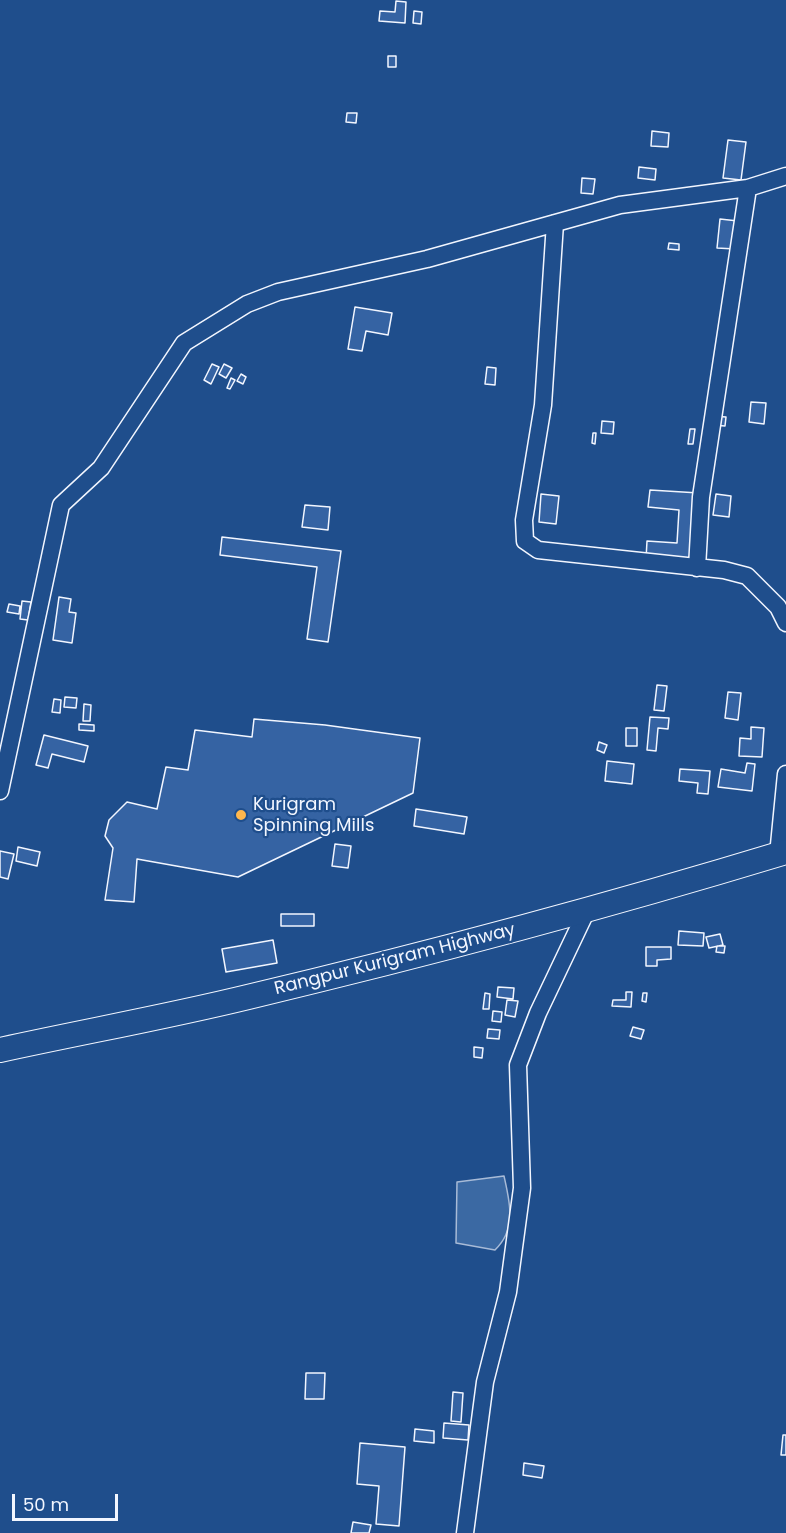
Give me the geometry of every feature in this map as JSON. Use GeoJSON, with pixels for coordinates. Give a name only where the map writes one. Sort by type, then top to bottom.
{"type":"FeatureCollection","features":[{"type":"Feature","properties":{"kind":"highway","name":"Rangpur Kurigram Highway"},"geometry":{"type":"LineString","coordinates":[[0,1050],[256,995],[587,910],[782,853]]}},
{"type":"Feature","properties":{"kind":"street"},"geometry":{"type":"LineString","coordinates":[[0,791],[61,505],[101,468],[184,343],[247,304],[278,292],[427,259],[620,205],[748,188],[786,176]]}},
{"type":"Feature","properties":{"kind":"street"},"geometry":{"type":"LineString","coordinates":[[697,568],[701,497],[748,188]]}},
{"type":"Feature","properties":{"kind":"street"},"geometry":{"type":"LineString","coordinates":[[555,223],[543,405],[524,520],[525,541],[538,550],[724,570],[747,576],[778,607],[786,623]]}},
{"type":"Feature","properties":{"kind":"street"},"geometry":{"type":"LineString","coordinates":[[782,853],[786,774]]}},
{"type":"Feature","properties":{"kind":"street"},"geometry":{"type":"LineString","coordinates":[[465,1533],[485,1382],[508,1292],[522,1188],[518,1065],[538,1013],[587,910]]}},
{"type":"Feature","properties":{"kind":"water"},"geometry":{"type":"Polygon","coordinates":[[[504,1176],[510,1215],[507,1233],[502,1242],[495,1250],[456,1243],[457,1182],[504,1176]]]}},
{"type":"Feature","properties":{"kind":"building"},"geometry":{"type":"Polygon","coordinates":[[[396,1],[406,2],[405,23],[379,21],[380,11],[395,12],[396,1]]]}},
{"type":"Feature","properties":{"kind":"building"},"geometry":{"type":"Polygon","coordinates":[[[414,11],[422,12],[421,24],[413,23],[414,11]]]}},
{"type":"Feature","properties":{"kind":"building"},"geometry":{"type":"Polygon","coordinates":[[[388,56],[396,56],[396,67],[388,67],[388,56]]]}},
{"type":"Feature","properties":{"kind":"building"},"geometry":{"type":"Polygon","coordinates":[[[347,113],[357,113],[356,123],[346,122],[347,113]]]}},
{"type":"Feature","properties":{"kind":"building"},"geometry":{"type":"Polygon","coordinates":[[[652,131],[669,133],[668,147],[651,146],[652,131]]]}},
{"type":"Feature","properties":{"kind":"building"},"geometry":{"type":"Polygon","coordinates":[[[728,140],[746,142],[741,180],[723,178],[728,140]]]}},
{"type":"Feature","properties":{"kind":"building"},"geometry":{"type":"Polygon","coordinates":[[[639,167],[656,169],[655,180],[638,178],[639,167]]]}},
{"type":"Feature","properties":{"kind":"building"},"geometry":{"type":"Polygon","coordinates":[[[582,178],[595,179],[593,194],[581,193],[582,178]]]}},
{"type":"Feature","properties":{"kind":"building"},"geometry":{"type":"Polygon","coordinates":[[[720,219],[738,221],[735,249],[717,248],[720,219]]]}},
{"type":"Feature","properties":{"kind":"building"},"geometry":{"type":"Polygon","coordinates":[[[669,243],[679,244],[679,250],[668,249],[669,243]]]}},
{"type":"Feature","properties":{"kind":"building"},"geometry":{"type":"Polygon","coordinates":[[[355,307],[392,313],[388,335],[366,331],[362,351],[348,349],[355,307]]]}},
{"type":"Feature","properties":{"kind":"building"},"geometry":{"type":"Polygon","coordinates":[[[212,364],[219,367],[211,384],[204,380],[212,364]]]}},
{"type":"Feature","properties":{"kind":"building"},"geometry":{"type":"Polygon","coordinates":[[[224,364],[232,368],[226,378],[219,374],[224,364]]]}},
{"type":"Feature","properties":{"kind":"building"},"geometry":{"type":"Polygon","coordinates":[[[487,367],[496,368],[495,385],[485,384],[487,367]]]}},
{"type":"Feature","properties":{"kind":"building"},"geometry":{"type":"Polygon","coordinates":[[[241,374],[246,377],[243,384],[237,381],[241,374]]]}},
{"type":"Feature","properties":{"kind":"building"},"geometry":{"type":"Polygon","coordinates":[[[231,378],[235,380],[230,389],[227,388],[231,378]]]}},
{"type":"Feature","properties":{"kind":"building"},"geometry":{"type":"Polygon","coordinates":[[[751,402],[766,403],[764,424],[749,422],[751,402]]]}},
{"type":"Feature","properties":{"kind":"building"},"geometry":{"type":"Polygon","coordinates":[[[714,416],[726,417],[725,426],[713,425],[714,416]]]}},
{"type":"Feature","properties":{"kind":"building"},"geometry":{"type":"Polygon","coordinates":[[[602,421],[614,422],[613,434],[601,433],[602,421]]]}},
{"type":"Feature","properties":{"kind":"building"},"geometry":{"type":"Polygon","coordinates":[[[690,429],[695,429],[693,444],[688,444],[690,429]]]}},
{"type":"Feature","properties":{"kind":"building"},"geometry":{"type":"Polygon","coordinates":[[[593,433],[596,433],[595,444],[592,443],[593,433]]]}},
{"type":"Feature","properties":{"kind":"building"},"geometry":{"type":"Polygon","coordinates":[[[650,490],[699,493],[694,562],[646,559],[647,541],[677,543],[679,510],[648,507],[650,490]]]}},
{"type":"Feature","properties":{"kind":"building"},"geometry":{"type":"Polygon","coordinates":[[[541,494],[559,496],[556,524],[539,522],[541,494]]]}},
{"type":"Feature","properties":{"kind":"building"},"geometry":{"type":"Polygon","coordinates":[[[716,494],[731,496],[729,517],[713,515],[716,494]]]}},
{"type":"Feature","properties":{"kind":"building"},"geometry":{"type":"Polygon","coordinates":[[[305,505],[330,507],[328,530],[302,527],[305,505]]]}},
{"type":"Feature","properties":{"kind":"building"},"geometry":{"type":"Polygon","coordinates":[[[222,537],[341,551],[328,642],[307,639],[317,567],[220,555],[222,537]]]}},
{"type":"Feature","properties":{"kind":"building"},"geometry":{"type":"Polygon","coordinates":[[[59,597],[71,599],[69,612],[76,613],[72,643],[53,640],[59,597]]]}},
{"type":"Feature","properties":{"kind":"building"},"geometry":{"type":"Polygon","coordinates":[[[22,601],[31,602],[28,620],[20,619],[22,601]]]}},
{"type":"Feature","properties":{"kind":"building"},"geometry":{"type":"Polygon","coordinates":[[[9,604],[20,606],[19,614],[7,612],[9,604]]]}},
{"type":"Feature","properties":{"kind":"building"},"geometry":{"type":"Polygon","coordinates":[[[657,685],[667,686],[664,711],[654,710],[657,685]]]}},
{"type":"Feature","properties":{"kind":"building"},"geometry":{"type":"Polygon","coordinates":[[[728,692],[741,693],[738,720],[725,718],[728,692]]]}},
{"type":"Feature","properties":{"kind":"building"},"geometry":{"type":"Polygon","coordinates":[[[65,697],[77,698],[76,708],[64,707],[65,697]]]}},
{"type":"Feature","properties":{"kind":"building"},"geometry":{"type":"Polygon","coordinates":[[[54,699],[61,700],[60,713],[52,712],[54,699]]]}},
{"type":"Feature","properties":{"kind":"building"},"geometry":{"type":"Polygon","coordinates":[[[84,704],[91,705],[90,721],[83,721],[84,704]]]}},
{"type":"Feature","properties":{"kind":"building"},"geometry":{"type":"Polygon","coordinates":[[[650,717],[669,718],[668,729],[658,728],[656,751],[647,750],[650,717]]]}},
{"type":"Feature","properties":{"kind":"building","name":"Kurigram Spinning Mills"},"geometry":{"type":"Polygon","coordinates":[[[254,719],[325,725],[420,738],[413,793],[238,877],[137,859],[134,902],[105,900],[113,848],[105,836],[109,820],[127,802],[157,809],[166,767],[188,770],[195,730],[252,737],[254,719]]]}},
{"type":"Feature","properties":{"kind":"building"},"geometry":{"type":"Polygon","coordinates":[[[79,724],[94,725],[94,731],[79,730],[79,724]]]}},
{"type":"Feature","properties":{"kind":"building"},"geometry":{"type":"Polygon","coordinates":[[[751,727],[764,728],[762,757],[739,756],[740,738],[751,739],[751,727]]]}},
{"type":"Feature","properties":{"kind":"building"},"geometry":{"type":"Polygon","coordinates":[[[626,728],[637,728],[637,746],[626,746],[626,728]]]}},
{"type":"Feature","properties":{"kind":"building"},"geometry":{"type":"Polygon","coordinates":[[[44,735],[88,746],[84,762],[52,754],[48,768],[36,765],[44,735]]]}},
{"type":"Feature","properties":{"kind":"building"},"geometry":{"type":"Polygon","coordinates":[[[599,742],[607,745],[604,753],[597,750],[599,742]]]}},
{"type":"Feature","properties":{"kind":"building"},"geometry":{"type":"Polygon","coordinates":[[[607,761],[634,764],[632,784],[605,781],[607,761]]]}},
{"type":"Feature","properties":{"kind":"building"},"geometry":{"type":"Polygon","coordinates":[[[747,763],[755,764],[752,791],[718,787],[721,769],[745,773],[747,763]]]}},
{"type":"Feature","properties":{"kind":"building"},"geometry":{"type":"Polygon","coordinates":[[[680,769],[710,771],[708,794],[697,793],[698,783],[679,781],[680,769]]]}},
{"type":"Feature","properties":{"kind":"building"},"geometry":{"type":"Polygon","coordinates":[[[416,809],[467,817],[464,834],[414,826],[416,809]]]}},
{"type":"Feature","properties":{"kind":"building"},"geometry":{"type":"Polygon","coordinates":[[[335,844],[351,846],[348,868],[332,866],[335,844]]]}},
{"type":"Feature","properties":{"kind":"building"},"geometry":{"type":"Polygon","coordinates":[[[18,847],[40,852],[37,866],[16,861],[18,847]]]}},
{"type":"Feature","properties":{"kind":"building"},"geometry":{"type":"Polygon","coordinates":[[[0,851],[14,854],[8,879],[0,877],[0,851]]]}},
{"type":"Feature","properties":{"kind":"building"},"geometry":{"type":"Polygon","coordinates":[[[281,914],[314,914],[314,926],[281,926],[281,914]]]}},
{"type":"Feature","properties":{"kind":"building"},"geometry":{"type":"Polygon","coordinates":[[[679,931],[704,933],[703,946],[678,945],[679,931]]]}},
{"type":"Feature","properties":{"kind":"building"},"geometry":{"type":"Polygon","coordinates":[[[720,934],[723,945],[709,948],[706,937],[720,934]]]}},
{"type":"Feature","properties":{"kind":"building"},"geometry":{"type":"Polygon","coordinates":[[[273,940],[277,963],[226,972],[222,949],[273,940]]]}},
{"type":"Feature","properties":{"kind":"building"},"geometry":{"type":"Polygon","coordinates":[[[717,946],[725,946],[724,953],[716,952],[717,946]]]}},
{"type":"Feature","properties":{"kind":"building"},"geometry":{"type":"Polygon","coordinates":[[[646,947],[671,947],[671,959],[657,960],[657,966],[646,966],[646,947]]]}},
{"type":"Feature","properties":{"kind":"building"},"geometry":{"type":"Polygon","coordinates":[[[498,987],[514,988],[513,999],[497,997],[498,987]]]}},
{"type":"Feature","properties":{"kind":"building"},"geometry":{"type":"Polygon","coordinates":[[[626,992],[632,992],[631,1007],[612,1006],[613,1000],[626,1000],[626,992]]]}},
{"type":"Feature","properties":{"kind":"building"},"geometry":{"type":"Polygon","coordinates":[[[485,993],[490,994],[489,1009],[483,1009],[485,993]]]}},
{"type":"Feature","properties":{"kind":"building"},"geometry":{"type":"Polygon","coordinates":[[[643,993],[647,993],[646,1002],[642,1001],[643,993]]]}},
{"type":"Feature","properties":{"kind":"building"},"geometry":{"type":"Polygon","coordinates":[[[507,1000],[518,1001],[515,1017],[505,1015],[507,1000]]]}},
{"type":"Feature","properties":{"kind":"building"},"geometry":{"type":"Polygon","coordinates":[[[493,1011],[502,1012],[501,1022],[492,1021],[493,1011]]]}},
{"type":"Feature","properties":{"kind":"building"},"geometry":{"type":"Polygon","coordinates":[[[633,1027],[644,1030],[641,1039],[630,1036],[633,1027]]]}},
{"type":"Feature","properties":{"kind":"building"},"geometry":{"type":"Polygon","coordinates":[[[488,1029],[500,1030],[499,1039],[487,1038],[488,1029]]]}},
{"type":"Feature","properties":{"kind":"building"},"geometry":{"type":"Polygon","coordinates":[[[474,1047],[483,1048],[482,1058],[474,1057],[474,1047]]]}},
{"type":"Feature","properties":{"kind":"building"},"geometry":{"type":"Polygon","coordinates":[[[306,1373],[325,1373],[324,1399],[305,1399],[306,1373]]]}},
{"type":"Feature","properties":{"kind":"building"},"geometry":{"type":"Polygon","coordinates":[[[453,1392],[463,1393],[461,1422],[451,1421],[453,1392]]]}},
{"type":"Feature","properties":{"kind":"building"},"geometry":{"type":"Polygon","coordinates":[[[444,1423],[469,1425],[468,1440],[443,1438],[444,1423]]]}},
{"type":"Feature","properties":{"kind":"building"},"geometry":{"type":"Polygon","coordinates":[[[415,1429],[434,1431],[434,1443],[414,1441],[415,1429]]]}},
{"type":"Feature","properties":{"kind":"building"},"geometry":{"type":"Polygon","coordinates":[[[783,1435],[786,1435],[786,1455],[781,1455],[783,1435]]]}},
{"type":"Feature","properties":{"kind":"building"},"geometry":{"type":"Polygon","coordinates":[[[360,1443],[405,1447],[399,1526],[376,1524],[379,1486],[357,1484],[360,1443]]]}},
{"type":"Feature","properties":{"kind":"building"},"geometry":{"type":"Polygon","coordinates":[[[524,1463],[544,1466],[542,1478],[523,1475],[524,1463]]]}},
{"type":"Feature","properties":{"kind":"building"},"geometry":{"type":"Polygon","coordinates":[[[353,1522],[371,1525],[369,1533],[351,1533],[353,1522]]]}},
{"type":"Feature","properties":{"kind":"place","name":"Kurigram Spinning Mills"},"geometry":{"type":"Point","coordinates":[241,815]}}]}
